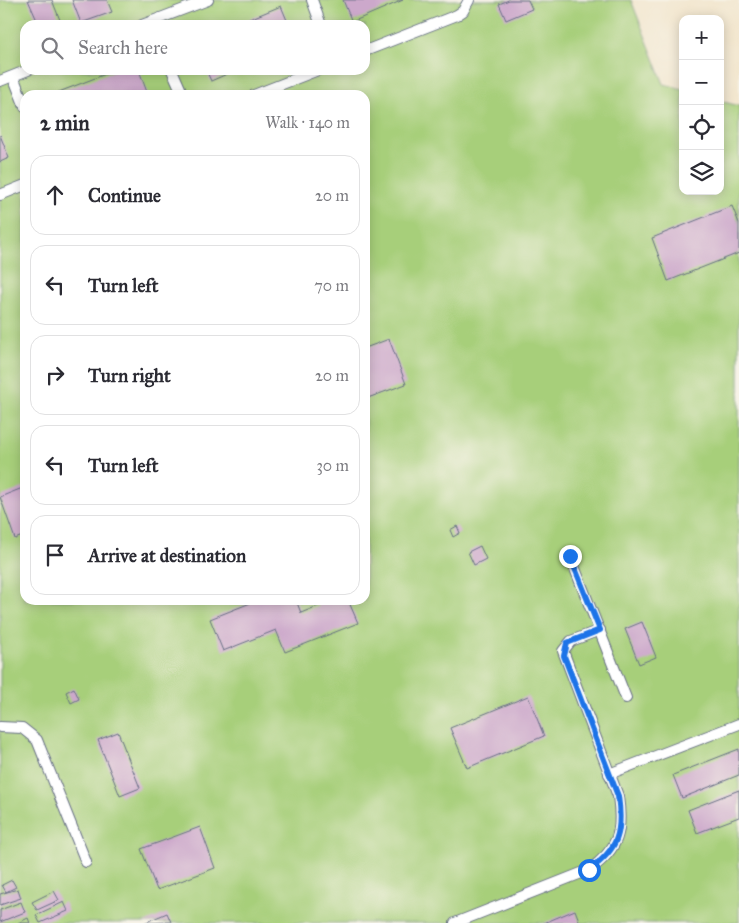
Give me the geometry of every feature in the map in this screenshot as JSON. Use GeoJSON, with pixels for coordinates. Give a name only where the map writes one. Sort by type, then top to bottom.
{"type":"FeatureCollection","features":[{"type":"Feature","properties":{"kind":"lane"},"geometry":{"type":"LineString","coordinates":[[159,20],[208,0]]}},
{"type":"Feature","properties":{"kind":"lane"},"geometry":{"type":"LineString","coordinates":[[312,0],[319,20]]}},
{"type":"Feature","properties":{"kind":"lane"},"geometry":{"type":"LineString","coordinates":[[370,49],[457,15],[463,11],[469,0]]}},
{"type":"Feature","properties":{"kind":"lane"},"geometry":{"type":"LineString","coordinates":[[0,81],[20,73]]}},
{"type":"Feature","properties":{"kind":"lane"},"geometry":{"type":"LineString","coordinates":[[174,75],[181,90]]}},
{"type":"Feature","properties":{"kind":"lane"},"geometry":{"type":"LineString","coordinates":[[267,90],[305,75]]}},
{"type":"Feature","properties":{"kind":"lane"},"geometry":{"type":"LineString","coordinates":[[13,76],[20,94]]}},
{"type":"Feature","properties":{"kind":"lane"},"geometry":{"type":"LineString","coordinates":[[0,195],[20,187]]}},
{"type":"Feature","properties":{"kind":"lane"},"geometry":{"type":"LineString","coordinates":[[570,556],[626,698]]}},
{"type":"Feature","properties":{"kind":"lane"},"geometry":{"type":"LineString","coordinates":[[455,923],[589,870],[602,861],[612,849],[619,834],[622,819],[618,796],[563,651],[571,641],[600,630]]}},
{"type":"Feature","properties":{"kind":"lane"},"geometry":{"type":"LineString","coordinates":[[609,774],[739,724]]}},
{"type":"Feature","properties":{"kind":"lane"},"geometry":{"type":"LineString","coordinates":[[0,727],[22,728],[37,740],[86,862]]}},
{"type":"Feature","properties":{"kind":"green space"},"geometry":{"type":"Polygon","coordinates":[[[0,0],[631,0],[664,84],[679,88],[679,195],[724,195],[724,102],[739,106],[739,923],[0,923],[0,0]]]}},
{"type":"Feature","properties":{"kind":"building"},"geometry":{"type":"Polygon","coordinates":[[[28,0],[52,0],[60,20],[37,20],[28,0]]]}},
{"type":"Feature","properties":{"kind":"building"},"geometry":{"type":"Polygon","coordinates":[[[72,0],[107,0],[112,12],[89,20],[80,20],[72,0]]]}},
{"type":"Feature","properties":{"kind":"building"},"geometry":{"type":"Polygon","coordinates":[[[343,0],[403,0],[357,20],[351,20],[343,0]]]}},
{"type":"Feature","properties":{"kind":"building"},"geometry":{"type":"Polygon","coordinates":[[[509,0],[528,0],[532,9],[506,20],[499,4],[509,0]]]}},
{"type":"Feature","properties":{"kind":"building"},"geometry":{"type":"Polygon","coordinates":[[[281,6],[287,20],[247,20],[281,6]]]}},
{"type":"Feature","properties":{"kind":"building"},"geometry":{"type":"Polygon","coordinates":[[[103,75],[141,75],[146,90],[64,90],[103,75]]]}},
{"type":"Feature","properties":{"kind":"building"},"geometry":{"type":"Polygon","coordinates":[[[208,75],[225,75],[211,81],[208,75]]]}},
{"type":"Feature","properties":{"kind":"building"},"geometry":{"type":"Polygon","coordinates":[[[0,135],[9,158],[0,162],[0,135]]]}},
{"type":"Feature","properties":{"kind":"building"},"geometry":{"type":"Polygon","coordinates":[[[732,206],[739,223],[739,253],[668,281],[652,238],[732,206]]]}},
{"type":"Feature","properties":{"kind":"building"},"geometry":{"type":"Polygon","coordinates":[[[389,339],[406,384],[370,397],[370,346],[389,339]]]}},
{"type":"Feature","properties":{"kind":"building"},"geometry":{"type":"Polygon","coordinates":[[[20,489],[20,537],[15,539],[0,497],[20,489]]]}},
{"type":"Feature","properties":{"kind":"building"},"geometry":{"type":"Polygon","coordinates":[[[457,526],[460,533],[453,537],[450,530],[457,526]]]}},
{"type":"Feature","properties":{"kind":"building"},"geometry":{"type":"Polygon","coordinates":[[[480,546],[486,559],[474,565],[468,552],[480,546]]]}},
{"type":"Feature","properties":{"kind":"building"},"geometry":{"type":"Polygon","coordinates":[[[245,605],[298,605],[301,613],[318,605],[350,605],[358,623],[285,652],[276,630],[223,651],[210,619],[245,605]]]}},
{"type":"Feature","properties":{"kind":"building"},"geometry":{"type":"Polygon","coordinates":[[[642,622],[656,657],[639,664],[625,629],[642,622]]]}},
{"type":"Feature","properties":{"kind":"building"},"geometry":{"type":"Polygon","coordinates":[[[74,688],[79,699],[71,703],[66,692],[74,688]]]}},
{"type":"Feature","properties":{"kind":"building"},"geometry":{"type":"Polygon","coordinates":[[[528,696],[544,736],[467,768],[450,728],[528,696]]]}},
{"type":"Feature","properties":{"kind":"building"},"geometry":{"type":"Polygon","coordinates":[[[118,732],[140,788],[120,796],[98,740],[118,732]]]}},
{"type":"Feature","properties":{"kind":"building"},"geometry":{"type":"Polygon","coordinates":[[[739,749],[739,775],[682,798],[673,775],[739,749]]]}},
{"type":"Feature","properties":{"kind":"building"},"geometry":{"type":"Polygon","coordinates":[[[739,790],[739,817],[697,833],[688,810],[739,790]]]}},
{"type":"Feature","properties":{"kind":"building"},"geometry":{"type":"Polygon","coordinates":[[[200,827],[215,868],[157,890],[141,849],[200,827]]]}},
{"type":"Feature","properties":{"kind":"building"},"geometry":{"type":"Polygon","coordinates":[[[12,880],[16,887],[6,892],[2,885],[12,880]]]}},
{"type":"Feature","properties":{"kind":"building"},"geometry":{"type":"Polygon","coordinates":[[[18,889],[21,898],[0,905],[0,894],[18,889]]]}},
{"type":"Feature","properties":{"kind":"building"},"geometry":{"type":"Polygon","coordinates":[[[54,891],[59,900],[37,910],[32,902],[54,891]]]}},
{"type":"Feature","properties":{"kind":"building"},"geometry":{"type":"Polygon","coordinates":[[[21,902],[25,912],[0,922],[0,910],[21,902]]]}},
{"type":"Feature","properties":{"kind":"building"},"geometry":{"type":"Polygon","coordinates":[[[64,902],[68,911],[40,923],[36,915],[64,902]]]}},
{"type":"Feature","properties":{"kind":"building"},"geometry":{"type":"Polygon","coordinates":[[[575,910],[580,923],[544,923],[575,910]]]}},
{"type":"Feature","properties":{"kind":"building"},"geometry":{"type":"Polygon","coordinates":[[[167,913],[171,922],[144,923],[167,913]]]}},
{"type":"Feature","properties":{"kind":"building"},"geometry":{"type":"Polygon","coordinates":[[[28,918],[30,923],[18,923],[28,918]]]}},
{"type":"Feature","properties":{"kind":"route"},"geometry":{"type":"LineString","coordinates":[[570,556],[600,630],[567,643],[563,651],[618,796],[622,819],[619,834],[612,849],[602,861],[589,870]]}}]}
